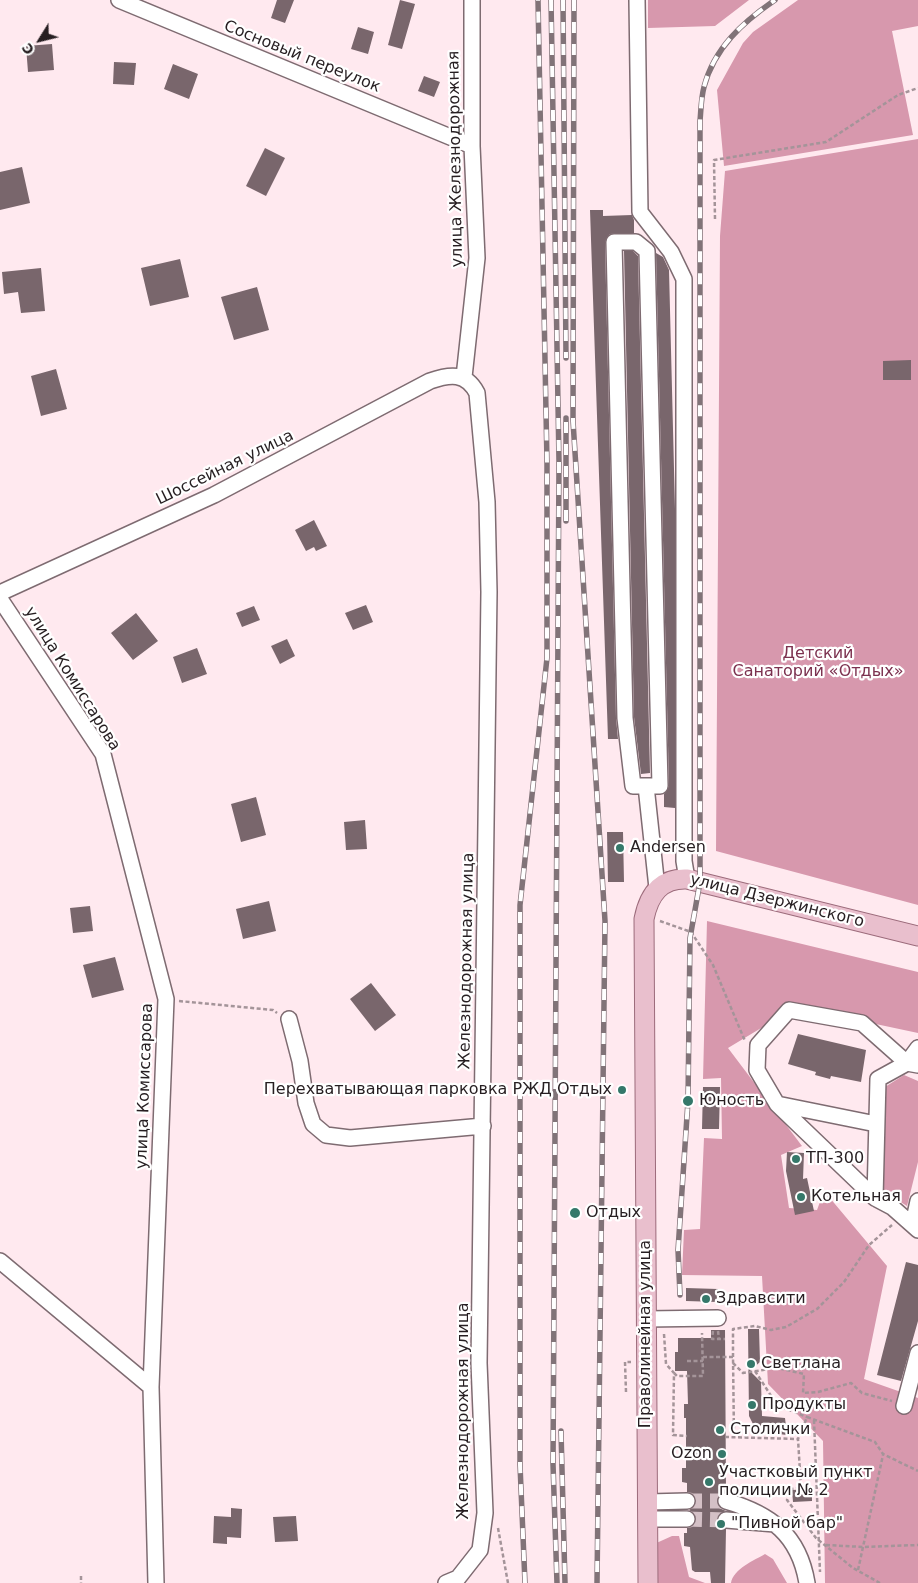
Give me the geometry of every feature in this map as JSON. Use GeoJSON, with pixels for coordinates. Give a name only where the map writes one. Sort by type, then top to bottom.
{"type":"FeatureCollection","features":[{"type":"Feature","properties":{"kind":"main road","name":"улица Дзержинского"},"geometry":{"type":"LineString","coordinates":[[658,888],[675,878],[687,879],[918,936]]}},
{"type":"Feature","properties":{"kind":"main road"},"geometry":{"type":"LineString","coordinates":[[654,913],[658,888]]}},
{"type":"Feature","properties":{"kind":"main road","name":"Праволинейная улица"},"geometry":{"type":"LineString","coordinates":[[648,1583],[648,1510],[654,1319],[644,919],[654,913]]}},
{"type":"Feature","properties":{"kind":"street","name":"Сосновый переулок"},"geometry":{"type":"LineString","coordinates":[[118,0],[472,146]]}},
{"type":"Feature","properties":{"kind":"street","name":"улица Железнодорожная"},"geometry":{"type":"LineString","coordinates":[[464,377],[477,258],[472,146],[472,0]]}},
{"type":"Feature","properties":{"kind":"street"},"geometry":{"type":"LineString","coordinates":[[637,0],[640,212],[671,252],[684,279],[684,861],[687,879]]}},
{"type":"Feature","properties":{"kind":"street"},"geometry":{"type":"LineString","coordinates":[[614,242],[636,242],[647,251],[660,786],[646,786],[632,786],[625,718],[614,242]]}},
{"type":"Feature","properties":{"kind":"street","name":"Шоссейная улица"},"geometry":{"type":"LineString","coordinates":[[0,593],[214,495],[430,381],[452,374],[464,377]]}},
{"type":"Feature","properties":{"kind":"street","name":"Железнодорожная улица"},"geometry":{"type":"LineString","coordinates":[[454,1581],[480,1550],[485,1513],[479,1363],[489,592],[487,502],[477,393],[472,384],[464,377]]}},
{"type":"Feature","properties":{"kind":"street","name":"улица Комиссарова"},"geometry":{"type":"LineString","coordinates":[[0,599],[103,754],[166,1000],[151,1387],[156,1583]]}},
{"type":"Feature","properties":{"kind":"street"},"geometry":{"type":"LineString","coordinates":[[646,786],[658,888]]}},
{"type":"Feature","properties":{"kind":"street"},"geometry":{"type":"LineString","coordinates":[[913,1064],[862,1023],[789,1010],[758,1045],[756,1070],[777,1104],[875,1198],[892,1207],[911,1223],[918,1201]]}},
{"type":"Feature","properties":{"kind":"street"},"geometry":{"type":"LineString","coordinates":[[289,1020],[300,1062],[306,1102],[313,1124],[326,1135],[350,1138],[483,1126]]}},
{"type":"Feature","properties":{"kind":"street"},"geometry":{"type":"LineString","coordinates":[[875,1198],[878,1079],[913,1064],[918,1048]]}},
{"type":"Feature","properties":{"kind":"street"},"geometry":{"type":"LineString","coordinates":[[777,1104],[876,1124]]}},
{"type":"Feature","properties":{"kind":"street"},"geometry":{"type":"LineString","coordinates":[[0,1261],[151,1387]]}},
{"type":"Feature","properties":{"kind":"street"},"geometry":{"type":"LineString","coordinates":[[654,1319],[718,1318]]}},
{"type":"Feature","properties":{"kind":"street"},"geometry":{"type":"LineString","coordinates":[[904,1405],[918,1353]]}},
{"type":"Feature","properties":{"kind":"street"},"geometry":{"type":"LineString","coordinates":[[648,1510],[687,1501]]}},
{"type":"Feature","properties":{"kind":"street"},"geometry":{"type":"LineString","coordinates":[[726,1501],[755,1510],[776,1524],[794,1543],[805,1571],[807,1583]]}},
{"type":"Feature","properties":{"kind":"street"},"geometry":{"type":"LineString","coordinates":[[648,1510],[687,1519]]}},
{"type":"Feature","properties":{"kind":"street"},"geometry":{"type":"LineString","coordinates":[[726,1520],[776,1524]]}},
{"type":"Feature","properties":{"kind":"path"},"geometry":{"type":"LineString","coordinates":[[715,219],[714,160],[826,142],[898,95],[918,88]]}},
{"type":"Feature","properties":{"kind":"path"},"geometry":{"type":"LineString","coordinates":[[654,913],[658,929]]}},
{"type":"Feature","properties":{"kind":"path"},"geometry":{"type":"LineString","coordinates":[[654,913],[691,932],[713,965],[746,1044]]}},
{"type":"Feature","properties":{"kind":"path"},"geometry":{"type":"LineString","coordinates":[[166,1000],[273,1010],[289,1020]]}},
{"type":"Feature","properties":{"kind":"path"},"geometry":{"type":"LineString","coordinates":[[734,1437],[733,1329],[755,1326],[771,1330],[786,1327],[817,1309],[844,1282],[869,1245],[911,1223]]}},
{"type":"Feature","properties":{"kind":"path"},"geometry":{"type":"LineString","coordinates":[[654,1319],[666,1364],[677,1376],[703,1376],[702,1318]]}},
{"type":"Feature","properties":{"kind":"path"},"geometry":{"type":"LineString","coordinates":[[720,1339],[725,1339]]}},
{"type":"Feature","properties":{"kind":"path"},"geometry":{"type":"LineString","coordinates":[[687,1361],[733,1357]]}},
{"type":"Feature","properties":{"kind":"path"},"geometry":{"type":"LineString","coordinates":[[733,1363],[743,1373],[773,1367],[804,1374],[803,1393],[818,1392],[852,1383],[862,1393],[904,1405]]}},
{"type":"Feature","properties":{"kind":"path"},"geometry":{"type":"LineString","coordinates":[[755,1371],[776,1406],[875,1442],[884,1454],[918,1471]]}},
{"type":"Feature","properties":{"kind":"path"},"geometry":{"type":"LineString","coordinates":[[674,1373],[673,1435],[687,1436]]}},
{"type":"Feature","properties":{"kind":"path"},"geometry":{"type":"LineString","coordinates":[[807,1417],[798,1439],[801,1488],[791,1489],[788,1500],[825,1545],[858,1570],[880,1583]]}},
{"type":"Feature","properties":{"kind":"path"},"geometry":{"type":"LineString","coordinates":[[814,1419],[820,1573]]}},
{"type":"Feature","properties":{"kind":"path"},"geometry":{"type":"LineString","coordinates":[[725,1437],[798,1439]]}},
{"type":"Feature","properties":{"kind":"path"},"geometry":{"type":"LineString","coordinates":[[858,1570],[884,1454]]}},
{"type":"Feature","properties":{"kind":"path"},"geometry":{"type":"LineString","coordinates":[[820,1544],[863,1547],[918,1545]]}},
{"type":"Feature","properties":{"kind":"path"},"geometry":{"type":"LineString","coordinates":[[81,1576],[82,1583]]}},
{"type":"Feature","properties":{"kind":"green space"},"geometry":{"type":"Polygon","coordinates":[[[648,0],[749,0],[715,26],[648,28],[648,0]]]}},
{"type":"Feature","properties":{"kind":"green space"},"geometry":{"type":"Polygon","coordinates":[[[798,0],[918,0],[918,26],[892,31],[913,135],[724,166],[717,90],[743,43],[753,32],[798,0]]]}},
{"type":"Feature","properties":{"kind":"green space","name":"Детский Санаторий «Отдых»"},"geometry":{"type":"Polygon","coordinates":[[[918,139],[918,905],[716,851],[720,236],[725,171],[918,139]]]}},
{"type":"Feature","properties":{"kind":"green space"},"geometry":{"type":"Polygon","coordinates":[[[707,921],[918,972],[918,1033],[796,1007],[728,1048],[802,1146],[781,1155],[789,1208],[817,1210],[824,1191],[887,1266],[864,1379],[918,1398],[918,1583],[825,1583],[823,1441],[768,1384],[762,1276],[682,1275],[684,1230],[700,1229],[704,1138],[722,1139],[721,1078],[703,1079],[707,921]]]}},
{"type":"Feature","properties":{"kind":"green space"},"geometry":{"type":"Polygon","coordinates":[[[904,1075],[918,1081],[918,1162],[907,1206],[883,1191],[885,1087],[904,1075]]]}},
{"type":"Feature","properties":{"kind":"green space"},"geometry":{"type":"Polygon","coordinates":[[[672,1536],[679,1536],[689,1577],[705,1583],[652,1583],[652,1545],[672,1536]]]}},
{"type":"Feature","properties":{"kind":"green space"},"geometry":{"type":"Polygon","coordinates":[[[765,1554],[773,1559],[787,1583],[731,1583],[740,1569],[765,1554]]]}},
{"type":"Feature","properties":{"kind":"building"},"geometry":{"type":"Polygon","coordinates":[[[277,0],[294,0],[285,23],[271,18],[277,0]]]}},
{"type":"Feature","properties":{"kind":"building"},"geometry":{"type":"Polygon","coordinates":[[[400,0],[415,4],[402,49],[388,45],[400,0]]]}},
{"type":"Feature","properties":{"kind":"building"},"geometry":{"type":"Polygon","coordinates":[[[358,27],[374,32],[368,54],[351,49],[358,27]]]}},
{"type":"Feature","properties":{"kind":"building"},"geometry":{"type":"Polygon","coordinates":[[[52,44],[54,70],[28,72],[26,46],[52,44]]]}},
{"type":"Feature","properties":{"kind":"building"},"geometry":{"type":"Polygon","coordinates":[[[114,62],[136,63],[134,85],[113,84],[114,62]]]}},
{"type":"Feature","properties":{"kind":"building"},"geometry":{"type":"Polygon","coordinates":[[[173,64],[198,74],[189,99],[164,89],[173,64]]]}},
{"type":"Feature","properties":{"kind":"building"},"geometry":{"type":"Polygon","coordinates":[[[424,76],[440,82],[434,97],[418,91],[424,76]]]}},
{"type":"Feature","properties":{"kind":"building"},"geometry":{"type":"Polygon","coordinates":[[[265,148],[285,158],[266,196],[246,186],[265,148]]]}},
{"type":"Feature","properties":{"kind":"building"},"geometry":{"type":"Polygon","coordinates":[[[22,167],[30,203],[0,210],[0,172],[22,167]]]}},
{"type":"Feature","properties":{"kind":"building"},"geometry":{"type":"Polygon","coordinates":[[[590,210],[603,210],[603,216],[632,215],[634,220],[634,233],[610,234],[605,242],[618,739],[608,739],[590,210]]]}},
{"type":"Feature","properties":{"kind":"building"},"geometry":{"type":"Polygon","coordinates":[[[624,251],[633,251],[638,256],[650,773],[641,774],[634,717],[624,251]]]}},
{"type":"Feature","properties":{"kind":"building"},"geometry":{"type":"Polygon","coordinates":[[[656,253],[663,257],[669,270],[675,509],[675,808],[664,807],[664,794],[669,786],[656,253]]]}},
{"type":"Feature","properties":{"kind":"building"},"geometry":{"type":"Polygon","coordinates":[[[180,259],[189,297],[150,306],[141,268],[180,259]]]}},
{"type":"Feature","properties":{"kind":"building"},"geometry":{"type":"Polygon","coordinates":[[[41,268],[45,311],[21,313],[18,292],[4,294],[2,272],[41,268]]]}},
{"type":"Feature","properties":{"kind":"building"},"geometry":{"type":"Polygon","coordinates":[[[257,287],[269,330],[234,340],[221,297],[257,287]]]}},
{"type":"Feature","properties":{"kind":"building"},"geometry":{"type":"Polygon","coordinates":[[[911,360],[911,380],[883,380],[883,361],[911,360]]]}},
{"type":"Feature","properties":{"kind":"building"},"geometry":{"type":"Polygon","coordinates":[[[56,369],[67,409],[41,416],[31,376],[56,369]]]}},
{"type":"Feature","properties":{"kind":"building"},"geometry":{"type":"Polygon","coordinates":[[[314,520],[327,546],[316,551],[314,547],[306,551],[295,530],[314,520]]]}},
{"type":"Feature","properties":{"kind":"building"},"geometry":{"type":"Polygon","coordinates":[[[366,605],[373,622],[353,630],[345,613],[366,605]]]}},
{"type":"Feature","properties":{"kind":"building"},"geometry":{"type":"Polygon","coordinates":[[[254,606],[260,620],[242,627],[236,613],[254,606]]]}},
{"type":"Feature","properties":{"kind":"building"},"geometry":{"type":"Polygon","coordinates":[[[136,613],[158,641],[133,660],[111,633],[136,613]]]}},
{"type":"Feature","properties":{"kind":"building"},"geometry":{"type":"Polygon","coordinates":[[[287,639],[295,656],[280,664],[271,646],[287,639]]]}},
{"type":"Feature","properties":{"kind":"building"},"geometry":{"type":"Polygon","coordinates":[[[197,648],[207,674],[182,683],[173,657],[197,648]]]}},
{"type":"Feature","properties":{"kind":"building"},"geometry":{"type":"Polygon","coordinates":[[[256,797],[266,835],[241,842],[231,804],[256,797]]]}},
{"type":"Feature","properties":{"kind":"building"},"geometry":{"type":"Polygon","coordinates":[[[365,820],[367,849],[346,850],[344,822],[365,820]]]}},
{"type":"Feature","properties":{"kind":"building"},"geometry":{"type":"Polygon","coordinates":[[[607,832],[623,832],[624,882],[608,882],[607,832]]]}},
{"type":"Feature","properties":{"kind":"building"},"geometry":{"type":"Polygon","coordinates":[[[269,901],[276,931],[243,939],[236,909],[269,901]]]}},
{"type":"Feature","properties":{"kind":"building"},"geometry":{"type":"Polygon","coordinates":[[[90,906],[93,931],[73,933],[70,908],[90,906]]]}},
{"type":"Feature","properties":{"kind":"building"},"geometry":{"type":"Polygon","coordinates":[[[115,957],[124,990],[92,998],[83,965],[115,957]]]}},
{"type":"Feature","properties":{"kind":"building"},"geometry":{"type":"Polygon","coordinates":[[[371,983],[396,1015],[375,1031],[350,999],[371,983]]]}},
{"type":"Feature","properties":{"kind":"building"},"geometry":{"type":"Polygon","coordinates":[[[798,1034],[866,1050],[861,1082],[831,1076],[830,1079],[815,1075],[816,1072],[788,1064],[798,1034]]]}},
{"type":"Feature","properties":{"kind":"building"},"geometry":{"type":"Polygon","coordinates":[[[703,1087],[720,1087],[719,1129],[702,1129],[703,1087]]]}},
{"type":"Feature","properties":{"kind":"building"},"geometry":{"type":"Polygon","coordinates":[[[787,1152],[804,1153],[803,1179],[807,1178],[814,1211],[795,1215],[786,1171],[787,1152]]]}},
{"type":"Feature","properties":{"kind":"building"},"geometry":{"type":"Polygon","coordinates":[[[906,1262],[918,1265],[918,1321],[901,1381],[877,1375],[906,1262]]]}},
{"type":"Feature","properties":{"kind":"building"},"geometry":{"type":"Polygon","coordinates":[[[686,1288],[718,1289],[717,1302],[686,1301],[686,1288]]]}},
{"type":"Feature","properties":{"kind":"building"},"geometry":{"type":"Polygon","coordinates":[[[748,1329],[759,1329],[760,1362],[750,1371],[761,1382],[762,1416],[785,1418],[787,1435],[763,1432],[754,1426],[749,1416],[748,1329]]]}},
{"type":"Feature","properties":{"kind":"building"},"geometry":{"type":"Polygon","coordinates":[[[711,1330],[725,1330],[726,1492],[719,1494],[717,1502],[719,1508],[726,1511],[719,1514],[717,1520],[720,1527],[726,1529],[725,1583],[711,1583],[710,1572],[695,1572],[692,1570],[690,1547],[684,1546],[684,1533],[687,1533],[687,1528],[692,1527],[696,1519],[695,1514],[689,1510],[695,1506],[696,1500],[692,1493],[687,1492],[687,1483],[682,1482],[682,1468],[686,1468],[686,1418],[684,1418],[684,1404],[688,1404],[687,1371],[675,1371],[675,1352],[678,1352],[678,1338],[711,1338],[711,1330]]]}},
{"type":"Feature","properties":{"kind":"building"},"geometry":{"type":"Polygon","coordinates":[[[812,1489],[812,1501],[793,1502],[792,1490],[812,1489]]]}},
{"type":"Feature","properties":{"kind":"building"},"geometry":{"type":"Polygon","coordinates":[[[231,1508],[242,1509],[241,1538],[227,1537],[227,1544],[213,1543],[214,1516],[231,1517],[231,1508]]]}},
{"type":"Feature","properties":{"kind":"building"},"geometry":{"type":"Polygon","coordinates":[[[296,1516],[298,1541],[275,1542],[273,1517],[296,1516]]]}},
{"type":"Feature","properties":{"kind":"tunnel"},"geometry":{"type":"LineString","coordinates":[[687,1501],[726,1501]]}},
{"type":"Feature","properties":{"kind":"tunnel"},"geometry":{"type":"LineString","coordinates":[[687,1519],[726,1520]]}},
{"type":"Feature","properties":{"kind":"railway"},"geometry":{"type":"LineString","coordinates":[[525,1583],[520,1465],[520,905],[547,658],[547,463],[538,0]]}},
{"type":"Feature","properties":{"kind":"railway"},"geometry":{"type":"LineString","coordinates":[[551,0],[559,462],[553,1464],[557,1583]]}},
{"type":"Feature","properties":{"kind":"railway"},"geometry":{"type":"LineString","coordinates":[[563,0],[566,358]]}},
{"type":"Feature","properties":{"kind":"railway"},"geometry":{"type":"LineString","coordinates":[[574,0],[573,421],[605,921],[597,1583]]}},
{"type":"Feature","properties":{"kind":"railway"},"geometry":{"type":"LineString","coordinates":[[680,1295],[678,1250],[688,1101],[690,938],[700,882],[700,121],[703,91],[709,73],[722,48],[752,17],[775,0]]}},
{"type":"Feature","properties":{"kind":"railway"},"geometry":{"type":"LineString","coordinates":[[566,418],[566,521]]}},
{"type":"Feature","properties":{"kind":"railway"},"geometry":{"type":"LineString","coordinates":[[561,1431],[565,1583]]}},
{"type":"Feature","properties":{"kind":"place","name":"Andersen"},"geometry":{"type":"Point","coordinates":[620,848]}},
{"type":"Feature","properties":{"kind":"place","name":"Перехватывающая парковка РЖД Отдых"},"geometry":{"type":"Point","coordinates":[622,1090]}},
{"type":"Feature","properties":{"kind":"place","name":"Юность"},"geometry":{"type":"Point","coordinates":[688,1101]}},
{"type":"Feature","properties":{"kind":"place","name":"ТП-300"},"geometry":{"type":"Point","coordinates":[796,1159]}},
{"type":"Feature","properties":{"kind":"place","name":"Котельная"},"geometry":{"type":"Point","coordinates":[801,1197]}},
{"type":"Feature","properties":{"kind":"place","name":"Отдых"},"geometry":{"type":"Point","coordinates":[575,1213]}},
{"type":"Feature","properties":{"kind":"place","name":"Здравсити"},"geometry":{"type":"Point","coordinates":[706,1299]}},
{"type":"Feature","properties":{"kind":"place","name":"Светлана"},"geometry":{"type":"Point","coordinates":[751,1364]}},
{"type":"Feature","properties":{"kind":"place","name":"Продукты"},"geometry":{"type":"Point","coordinates":[752,1405]}},
{"type":"Feature","properties":{"kind":"place","name":"Столички"},"geometry":{"type":"Point","coordinates":[720,1430]}},
{"type":"Feature","properties":{"kind":"place","name":"Ozon"},"geometry":{"type":"Point","coordinates":[722,1454]}},
{"type":"Feature","properties":{"kind":"place","name":"Участковый пункт полиции № 2"},"geometry":{"type":"Point","coordinates":[709,1482]}},
{"type":"Feature","properties":{"kind":"place","name":"\"Пивной бар\""},"geometry":{"type":"Point","coordinates":[721,1524]}}]}
